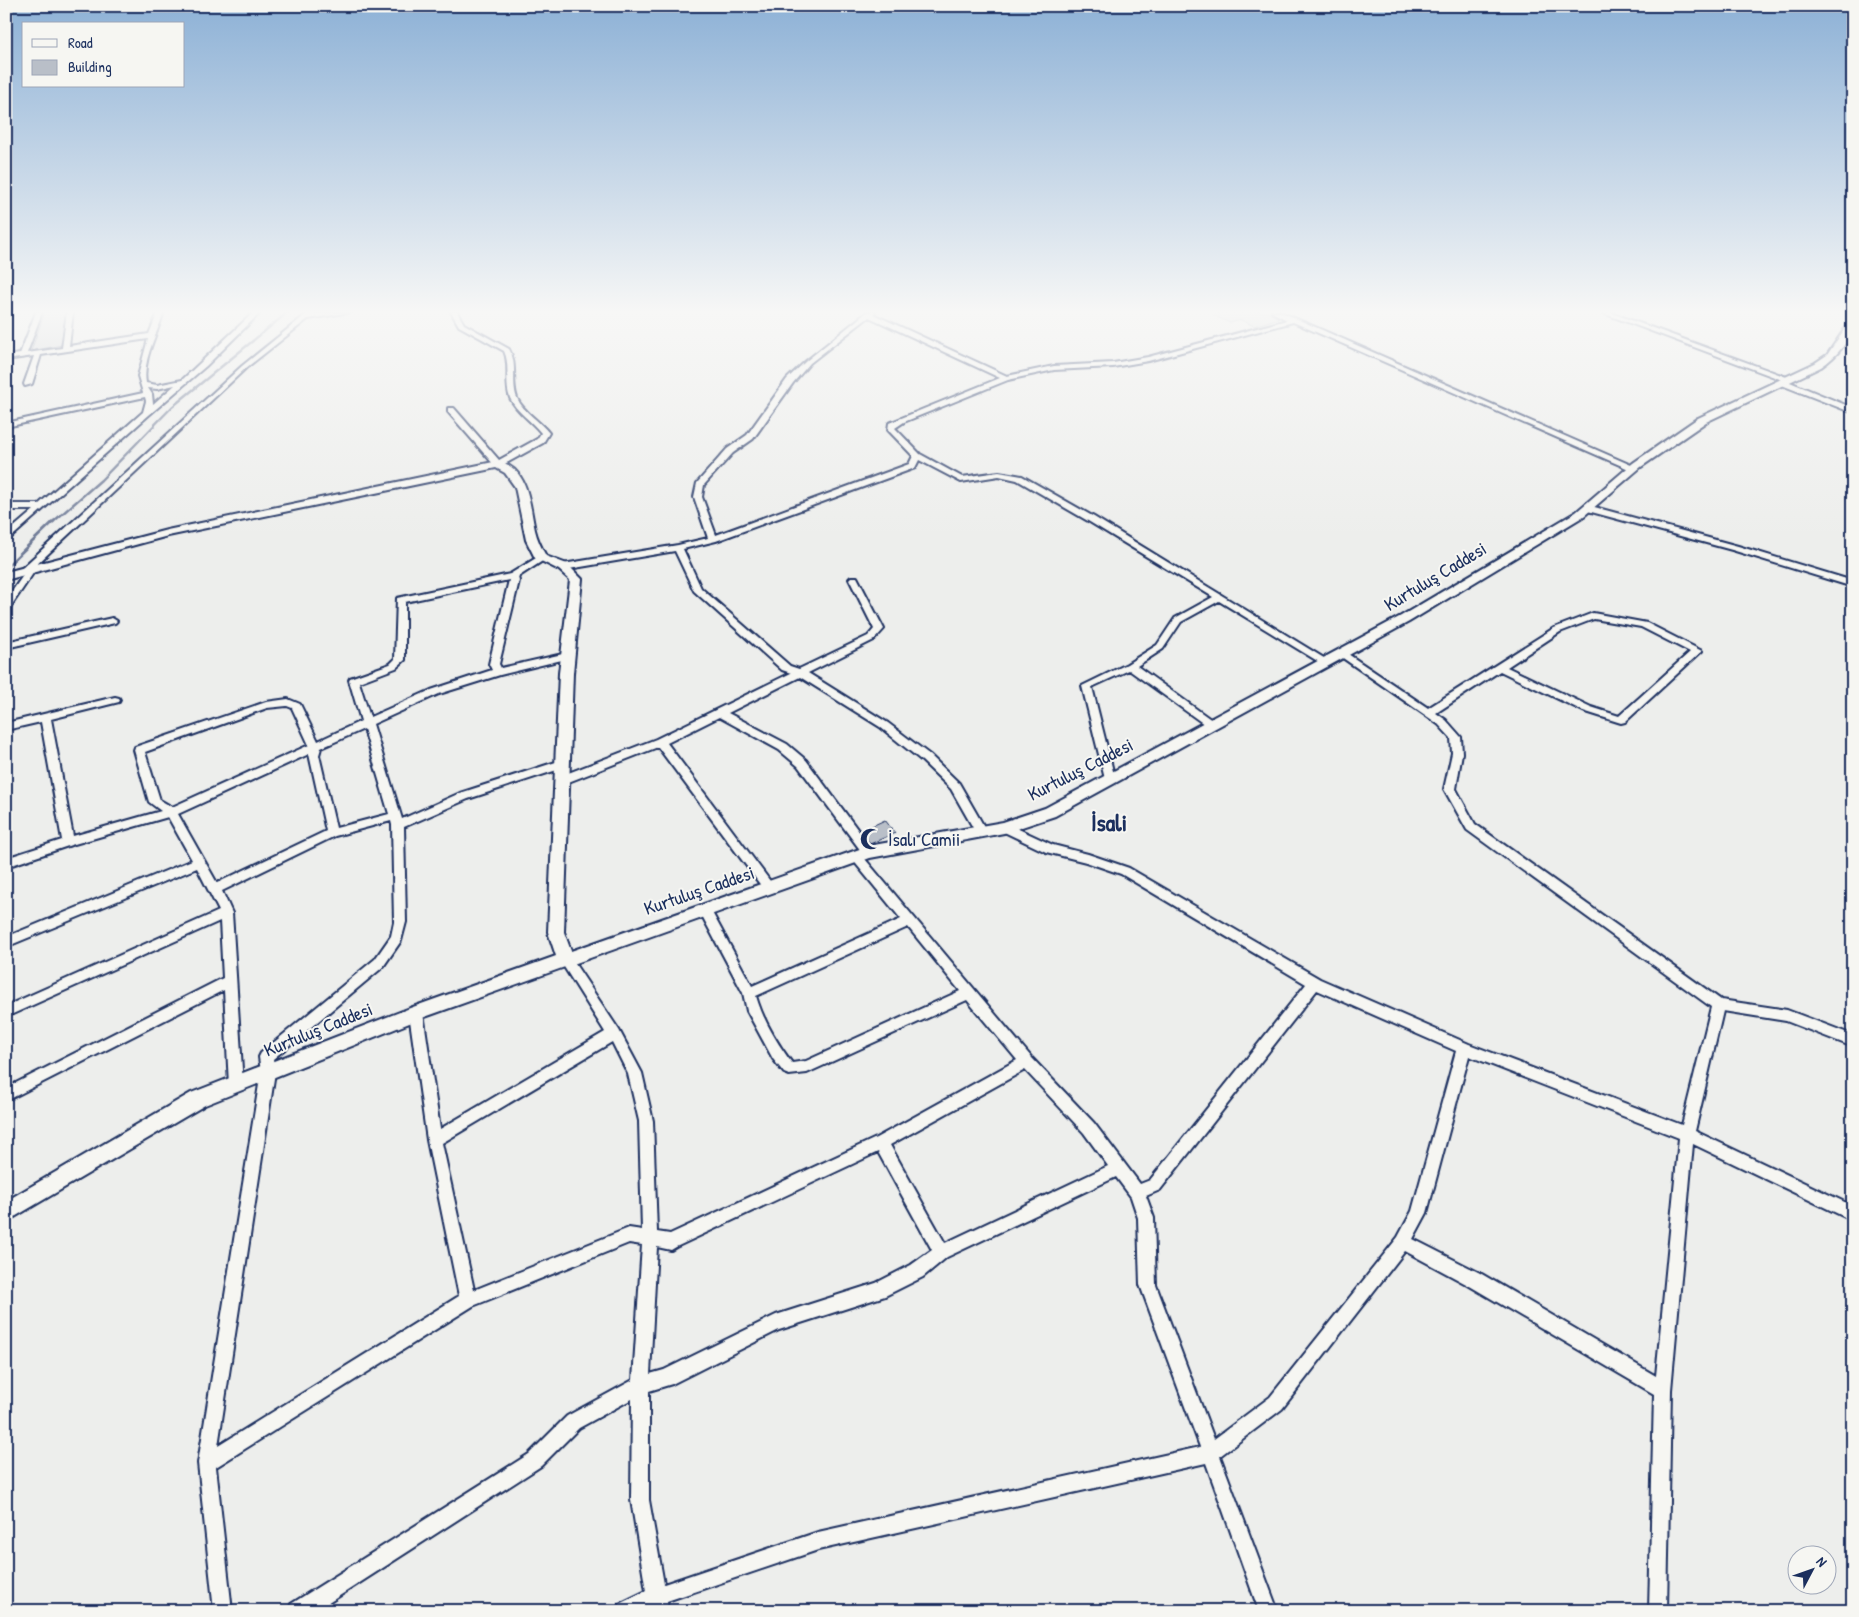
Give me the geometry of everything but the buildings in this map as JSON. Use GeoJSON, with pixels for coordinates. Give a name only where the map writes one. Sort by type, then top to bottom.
{"type":"FeatureCollection","features":[{"type":"Feature","properties":{"kind":"main road","name":"Kurtuluş Caddesi"},"geometry":{"type":"LineString","coordinates":[[6,1212],[198,1099],[416,1013],[862,854],[980,830],[1004,827],[1050,812],[1327,663],[1514,554],[1588,508],[1634,468],[1702,420],[1771,387]]}},
{"type":"Feature","properties":{"kind":"main road"},"geometry":{"type":"LineString","coordinates":[[19,573],[167,533],[498,464],[511,470],[522,489],[532,540],[541,558],[563,567],[576,579],[567,656],[556,932],[565,959]]}},
{"type":"Feature","properties":{"kind":"street"},"geometry":{"type":"LineString","coordinates":[[145,387],[150,401],[146,413]]}},
{"type":"Feature","properties":{"kind":"street"},"geometry":{"type":"LineString","coordinates":[[6,539],[146,413],[177,387]]}},
{"type":"Feature","properties":{"kind":"street"},"geometry":{"type":"LineString","coordinates":[[6,607],[19,573],[222,387]]}},
{"type":"Feature","properties":{"kind":"street"},"geometry":{"type":"LineString","coordinates":[[451,410],[498,464],[540,441],[545,433],[539,423],[517,405],[513,398],[511,387]]}},
{"type":"Feature","properties":{"kind":"street"},"geometry":{"type":"LineString","coordinates":[[713,539],[698,497],[700,485],[730,451],[750,437],[785,387]]}},
{"type":"Feature","properties":{"kind":"street"},"geometry":{"type":"LineString","coordinates":[[983,387],[892,425],[891,428],[917,456],[961,480],[999,474],[1019,478],[1327,663]]}},
{"type":"Feature","properties":{"kind":"street"},"geometry":{"type":"LineString","coordinates":[[1448,387],[1634,468]]}},
{"type":"Feature","properties":{"kind":"street"},"geometry":{"type":"LineString","coordinates":[[1800,387],[1853,410]]}},
{"type":"Feature","properties":{"kind":"street"},"geometry":{"type":"LineString","coordinates":[[6,425],[148,394]]}},
{"type":"Feature","properties":{"kind":"street"},"geometry":{"type":"LineString","coordinates":[[563,567],[678,548],[713,539],[912,466],[917,456]]}},
{"type":"Feature","properties":{"kind":"street"},"geometry":{"type":"LineString","coordinates":[[6,507],[40,507]]}},
{"type":"Feature","properties":{"kind":"street"},"geometry":{"type":"LineString","coordinates":[[1588,508],[1735,548],[1853,584]]}},
{"type":"Feature","properties":{"kind":"street"},"geometry":{"type":"LineString","coordinates":[[678,548],[697,589],[786,668],[800,673],[884,725],[926,758],[955,786],[980,830]]}},
{"type":"Feature","properties":{"kind":"street"},"geometry":{"type":"LineString","coordinates":[[223,1611],[207,1463],[268,1072],[266,1058],[379,963],[397,937],[400,922],[396,821],[354,680],[393,666],[400,660],[400,600],[513,576],[541,558]]}},
{"type":"Feature","properties":{"kind":"street"},"geometry":{"type":"LineString","coordinates":[[498,672],[494,664],[514,582],[513,576]]}},
{"type":"Feature","properties":{"kind":"street"},"geometry":{"type":"LineString","coordinates":[[562,780],[660,742],[871,638],[879,629],[854,580]]}},
{"type":"Feature","properties":{"kind":"street"},"geometry":{"type":"LineString","coordinates":[[1110,779],[1087,686],[1130,666],[1160,647],[1178,620],[1220,597]]}},
{"type":"Feature","properties":{"kind":"street"},"geometry":{"type":"LineString","coordinates":[[1428,713],[1500,666],[1557,630],[1593,616],[1644,625],[1697,651],[1621,720],[1587,708],[1500,666]]}},
{"type":"Feature","properties":{"kind":"street"},"geometry":{"type":"LineString","coordinates":[[6,645],[112,621]]}},
{"type":"Feature","properties":{"kind":"street"},"geometry":{"type":"LineString","coordinates":[[1342,654],[1442,722],[1456,737],[1457,753],[1450,789],[1471,827],[1718,1005],[1787,1016],[1853,1041]]}},
{"type":"Feature","properties":{"kind":"street"},"geometry":{"type":"LineString","coordinates":[[6,863],[68,842],[171,812],[316,748],[435,692],[498,672],[567,656]]}},
{"type":"Feature","properties":{"kind":"street"},"geometry":{"type":"LineString","coordinates":[[1130,666],[1212,725]]}},
{"type":"Feature","properties":{"kind":"street"},"geometry":{"type":"LineString","coordinates":[[6,727],[115,700]]}},
{"type":"Feature","properties":{"kind":"street"},"geometry":{"type":"LineString","coordinates":[[236,1085],[226,913],[171,812],[155,802],[139,750],[266,705],[288,702],[296,706],[316,748],[314,755],[332,833]]}},
{"type":"Feature","properties":{"kind":"street"},"geometry":{"type":"LineString","coordinates":[[720,713],[783,747],[802,762],[862,854],[910,921],[1027,1062],[1089,1128],[1138,1193],[1146,1218],[1148,1285],[1209,1454],[1269,1611]]}},
{"type":"Feature","properties":{"kind":"street"},"geometry":{"type":"LineString","coordinates":[[46,718],[68,842]]}},
{"type":"Feature","properties":{"kind":"street"},"geometry":{"type":"LineString","coordinates":[[660,742],[769,888]]}},
{"type":"Feature","properties":{"kind":"street"},"geometry":{"type":"LineString","coordinates":[[214,888],[332,833],[396,821],[464,796],[562,764]]}},
{"type":"Feature","properties":{"kind":"street"},"geometry":{"type":"LineString","coordinates":[[1004,827],[1050,849],[1125,871],[1315,983],[1464,1048],[1687,1134],[1853,1214]]}},
{"type":"Feature","properties":{"kind":"street"},"geometry":{"type":"LineString","coordinates":[[6,942],[199,862]]}},
{"type":"Feature","properties":{"kind":"street"},"geometry":{"type":"LineString","coordinates":[[705,910],[749,993],[754,1011],[778,1055],[789,1069],[807,1067],[969,992]]}},
{"type":"Feature","properties":{"kind":"street"},"geometry":{"type":"LineString","coordinates":[[6,1012],[226,913]]}},
{"type":"Feature","properties":{"kind":"street"},"geometry":{"type":"LineString","coordinates":[[749,993],[910,921]]}},
{"type":"Feature","properties":{"kind":"street"},"geometry":{"type":"LineString","coordinates":[[565,959],[614,1034],[635,1073],[646,1121],[650,1239],[641,1385],[640,1500],[657,1604]]}},
{"type":"Feature","properties":{"kind":"street"},"geometry":{"type":"LineString","coordinates":[[6,1095],[230,981]]}},
{"type":"Feature","properties":{"kind":"street"},"geometry":{"type":"LineString","coordinates":[[1138,1193],[1155,1185],[1315,983]]}},
{"type":"Feature","properties":{"kind":"street"},"geometry":{"type":"LineString","coordinates":[[1658,1611],[1663,1390],[1687,1134],[1718,1005]]}},
{"type":"Feature","properties":{"kind":"street"},"geometry":{"type":"LineString","coordinates":[[416,1013],[434,1140],[468,1300]]}},
{"type":"Feature","properties":{"kind":"street"},"geometry":{"type":"LineString","coordinates":[[434,1140],[614,1034]]}},
{"type":"Feature","properties":{"kind":"street"},"geometry":{"type":"LineString","coordinates":[[626,1611],[657,1604],[818,1541],[1209,1454],[1276,1403],[1403,1242],[1418,1213],[1464,1048]]}},
{"type":"Feature","properties":{"kind":"street"},"geometry":{"type":"LineString","coordinates":[[207,1463],[468,1300],[629,1235],[671,1242],[881,1143],[1027,1062]]}},
{"type":"Feature","properties":{"kind":"street"},"geometry":{"type":"LineString","coordinates":[[881,1143],[942,1252]]}},
{"type":"Feature","properties":{"kind":"street"},"geometry":{"type":"LineString","coordinates":[[298,1611],[535,1460],[572,1422],[641,1385],[666,1378],[776,1323],[879,1290],[917,1271],[942,1252],[1120,1168]]}},
{"type":"Feature","properties":{"kind":"street"},"geometry":{"type":"LineString","coordinates":[[1403,1242],[1474,1279],[1663,1390]]}},
{"type":"Feature","properties":{"kind":"waterway"},"geometry":{"type":"LineString","coordinates":[[53,522],[101,480],[172,407],[196,387]]}},
{"type":"Feature","properties":{"kind":"waterway"},"geometry":{"type":"LineString","coordinates":[[6,567],[54,521]]}},
{"type":"Feature","properties":{"kind":"place","name":"İsalı Camii"},"geometry":{"type":"Point","coordinates":[871,839]}},
{"type":"Feature","properties":{"kind":"district","name":"İsali"},"geometry":{"type":"Point","coordinates":[1109,823]}}]}
